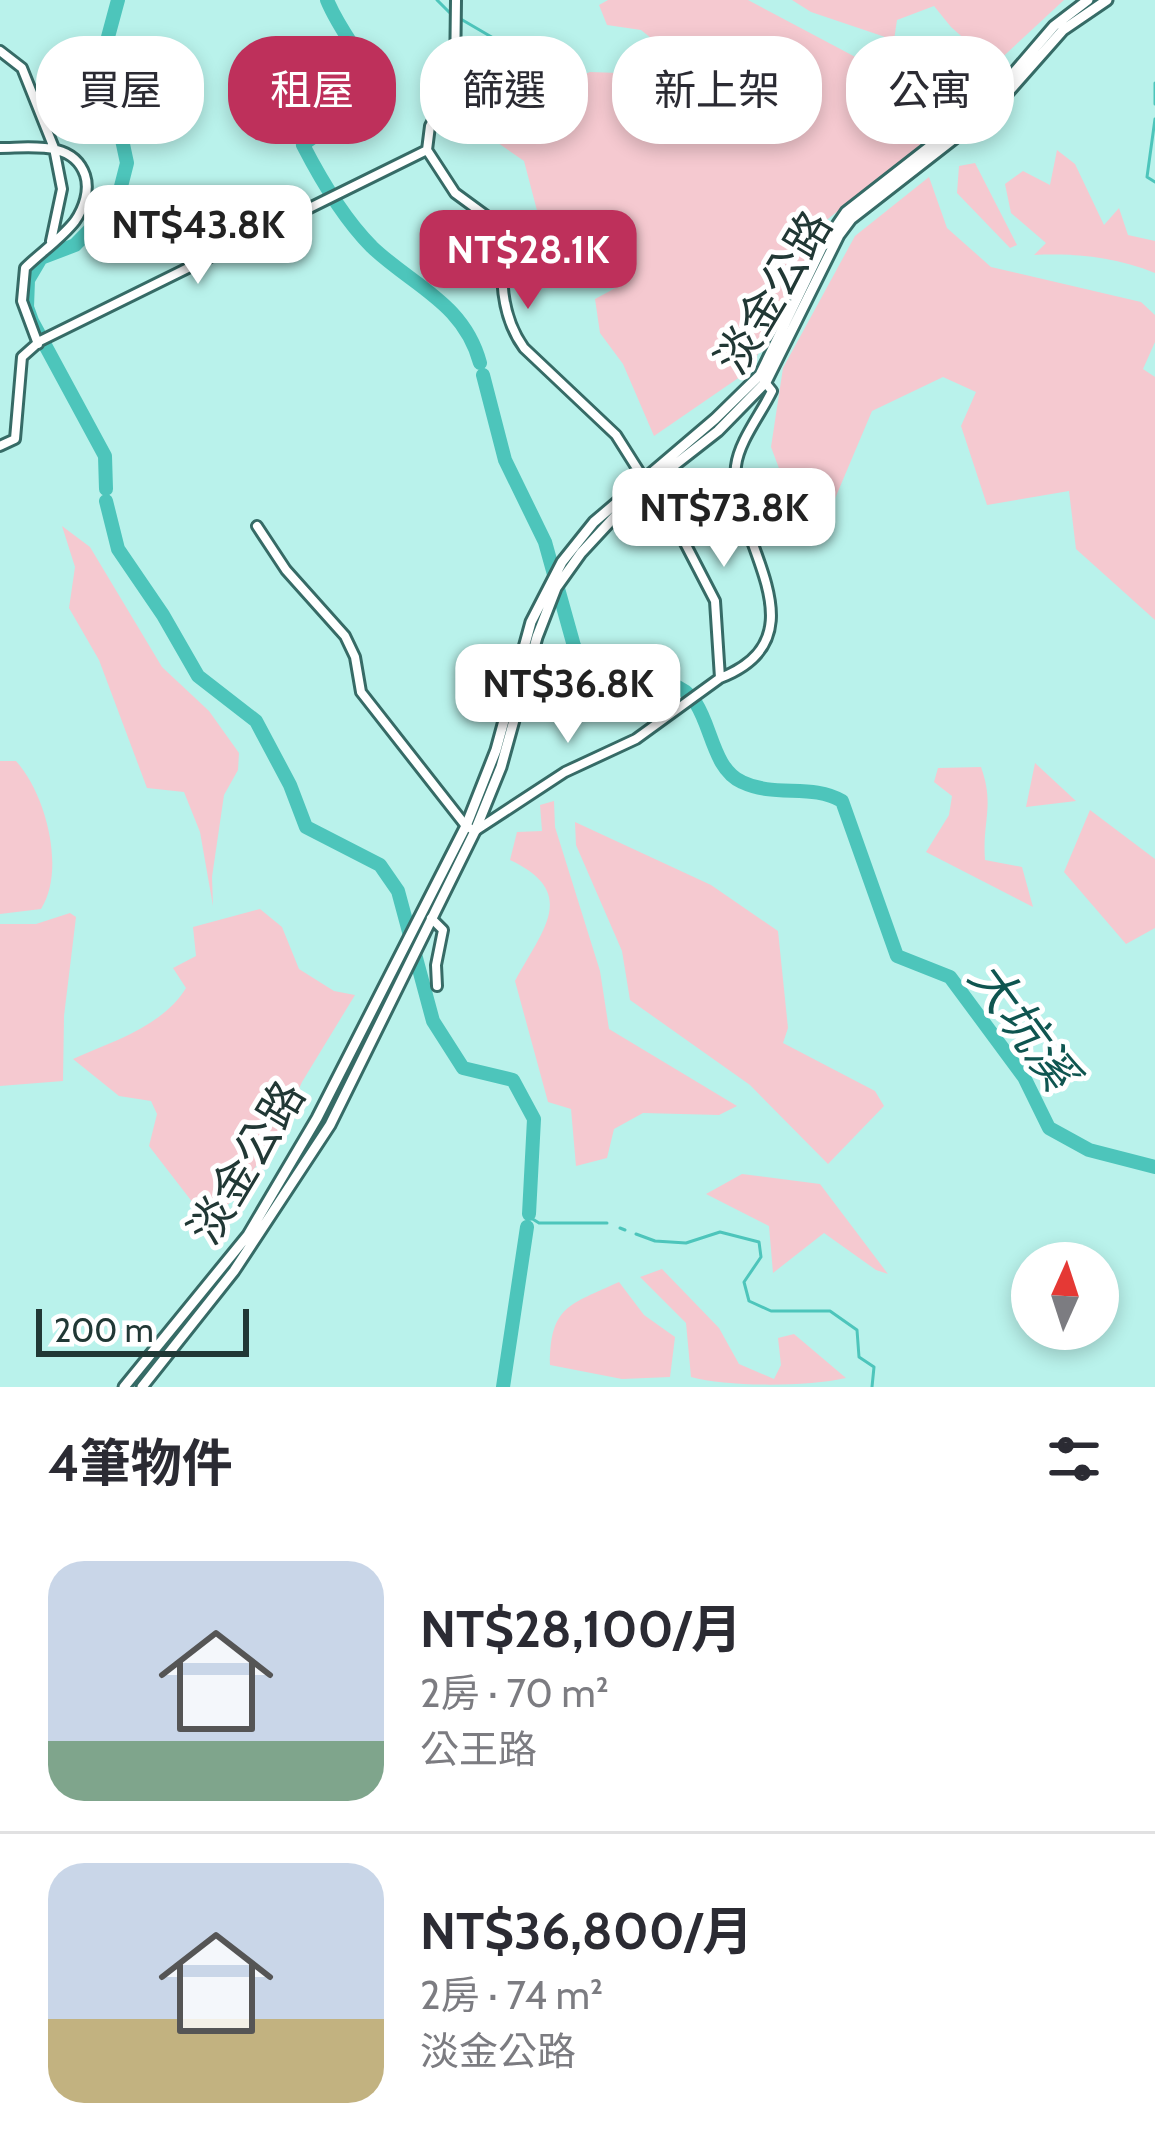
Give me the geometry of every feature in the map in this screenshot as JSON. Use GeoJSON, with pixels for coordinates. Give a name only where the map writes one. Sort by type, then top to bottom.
{"type":"FeatureCollection","features":[{"type":"Feature","properties":{"kind":"main road","name":"淡金公路"},"geometry":{"type":"LineString","coordinates":[[763,378],[839,220],[992,98],[1054,26],[1088,0]]}},
{"type":"Feature","properties":{"kind":"main road","name":"淡金公路"},"geometry":{"type":"LineString","coordinates":[[124,1387],[248,1234],[317,1118],[424,904],[470,828],[526,638],[594,522],[763,378],[851,219],[995,106],[1064,30],[1107,0]]}},
{"type":"Feature","properties":{"kind":"main road"},"geometry":{"type":"LineString","coordinates":[[429,922],[470,828]]}},
{"type":"Feature","properties":{"kind":"main road","name":"淡金公路"},"geometry":{"type":"LineString","coordinates":[[142,1387],[234,1271],[330,1125],[429,922]]}},
{"type":"Feature","properties":{"kind":"street"},"geometry":{"type":"LineString","coordinates":[[456,0],[455,78],[430,126],[427,150],[455,193],[504,234],[506,313],[513,333],[650,474]]}},
{"type":"Feature","properties":{"kind":"street"},"geometry":{"type":"LineString","coordinates":[[0,51],[22,68],[54,148],[62,189],[51,243]]}},
{"type":"Feature","properties":{"kind":"street"},"geometry":{"type":"LineString","coordinates":[[0,148],[54,148],[77,158],[88,191],[74,221],[25,268],[22,301],[39,343]]}},
{"type":"Feature","properties":{"kind":"street"},"geometry":{"type":"LineString","coordinates":[[0,446],[15,439],[18,370],[22,357],[39,343],[427,150]]}},
{"type":"Feature","properties":{"kind":"street"},"geometry":{"type":"LineString","coordinates":[[256,526],[286,570],[345,636],[362,692],[470,828],[565,772],[636,739],[733,673],[761,648],[772,626],[769,595],[736,486],[736,461],[772,391],[763,378]]}},
{"type":"Feature","properties":{"kind":"street"},"geometry":{"type":"LineString","coordinates":[[650,488],[673,520],[715,602],[720,678]]}},
{"type":"Feature","properties":{"kind":"street"},"geometry":{"type":"LineString","coordinates":[[429,922],[443,930],[437,986]]}},
{"type":"Feature","properties":{"kind":"shaded area"},"geometry":{"type":"Polygon","coordinates":[[[608,0],[748,0],[816,36],[649,36],[641,30],[607,25],[599,5],[608,0]]]}},
{"type":"Feature","properties":{"kind":"shaded area"},"geometry":{"type":"Polygon","coordinates":[[[792,0],[1064,0],[1014,46],[1014,36],[961,36],[934,6],[897,20],[895,36],[811,12],[792,0]]]}},
{"type":"Feature","properties":{"kind":"shaded area"},"geometry":{"type":"Polygon","coordinates":[[[822,39],[846,52],[846,144],[921,144],[824,222],[750,370],[654,436],[623,364],[600,333],[595,299],[621,285],[609,264],[545,241],[524,161],[499,144],[588,144],[590,72],[612,73],[612,144],[822,144],[822,39]]]}},
{"type":"Feature","properties":{"kind":"shaded area"},"geometry":{"type":"Polygon","coordinates":[[[1057,150],[1075,164],[1104,225],[1119,208],[1128,235],[1155,241],[1155,273],[1096,257],[1034,255],[1046,243],[1011,213],[1005,184],[1023,171],[1050,185],[1057,150]]]}},
{"type":"Feature","properties":{"kind":"shaded area"},"geometry":{"type":"Polygon","coordinates":[[[975,163],[1017,245],[1010,248],[957,193],[959,166],[975,163]]]}},
{"type":"Feature","properties":{"kind":"shaded area"},"geometry":{"type":"Polygon","coordinates":[[[929,177],[947,228],[991,267],[1141,302],[1155,315],[1155,342],[1143,369],[1155,377],[1155,620],[1076,549],[1069,491],[987,505],[961,426],[976,392],[943,377],[872,411],[831,508],[783,479],[771,447],[783,368],[855,236],[929,177]]]}},
{"type":"Feature","properties":{"kind":"shaded area"},"geometry":{"type":"Polygon","coordinates":[[[62,526],[90,547],[162,667],[209,711],[239,753],[238,770],[224,795],[212,877],[213,906],[200,832],[184,792],[147,788],[99,660],[69,608],[75,567],[62,526]]]}},
{"type":"Feature","properties":{"kind":"shaded area"},"geometry":{"type":"Polygon","coordinates":[[[0,761],[16,761],[44,812],[52,874],[41,909],[0,914],[0,761]]]}},
{"type":"Feature","properties":{"kind":"shaded area"},"geometry":{"type":"Polygon","coordinates":[[[1035,763],[1076,801],[1026,807],[1035,763]]]}},
{"type":"Feature","properties":{"kind":"shaded area"},"geometry":{"type":"Polygon","coordinates":[[[981,767],[988,803],[985,860],[1022,867],[1033,907],[926,852],[949,815],[952,796],[934,782],[938,768],[981,767]]]}},
{"type":"Feature","properties":{"kind":"shaded area"},"geometry":{"type":"Polygon","coordinates":[[[554,801],[555,827],[600,971],[609,1029],[737,1106],[719,1115],[643,1113],[614,1129],[607,1158],[576,1166],[571,1109],[548,1102],[515,981],[544,929],[549,899],[531,873],[510,860],[517,832],[542,831],[540,805],[554,801]]]}},
{"type":"Feature","properties":{"kind":"shaded area"},"geometry":{"type":"Polygon","coordinates":[[[1090,810],[1155,859],[1155,928],[1126,944],[1064,872],[1090,810]]]}},
{"type":"Feature","properties":{"kind":"shaded area"},"geometry":{"type":"Polygon","coordinates":[[[575,822],[711,885],[778,931],[788,1028],[783,1043],[875,1091],[884,1106],[828,1164],[750,1085],[630,1000],[622,951],[576,845],[575,822]]]}},
{"type":"Feature","properties":{"kind":"shaded area"},"geometry":{"type":"Polygon","coordinates":[[[260,909],[282,927],[299,969],[334,991],[355,995],[302,1082],[278,1136],[209,1231],[200,1212],[149,1146],[157,1114],[151,1101],[119,1096],[73,1059],[136,1031],[176,1002],[186,988],[173,968],[196,956],[193,927],[260,909]]]}},
{"type":"Feature","properties":{"kind":"shaded area"},"geometry":{"type":"Polygon","coordinates":[[[70,913],[76,917],[64,1016],[63,1081],[0,1086],[0,924],[36,924],[70,913]]]}},
{"type":"Feature","properties":{"kind":"shaded area"},"geometry":{"type":"Polygon","coordinates":[[[742,1174],[820,1184],[888,1274],[824,1233],[773,1273],[769,1226],[706,1194],[742,1174]]]}},
{"type":"Feature","properties":{"kind":"shaded area"},"geometry":{"type":"Polygon","coordinates":[[[662,1269],[719,1328],[739,1364],[774,1379],[781,1365],[778,1338],[794,1334],[846,1378],[767,1385],[691,1377],[686,1323],[640,1277],[662,1269]]]}},
{"type":"Feature","properties":{"kind":"shaded area"},"geometry":{"type":"Polygon","coordinates":[[[619,1282],[644,1315],[675,1337],[670,1377],[622,1379],[550,1365],[554,1330],[566,1310],[619,1282]]]}},
{"type":"Feature","properties":{"kind":"waterway"},"geometry":{"type":"LineString","coordinates":[[106,489],[105,456],[27,307],[28,280],[41,258],[75,245],[117,202],[127,163],[121,135],[104,102],[108,37],[118,0]]}},
{"type":"Feature","properties":{"kind":"waterway","name":"大坑溪"},"geometry":{"type":"LineString","coordinates":[[327,0],[379,91],[369,117],[303,145],[352,224],[372,247],[450,310],[480,363]]}},
{"type":"Feature","properties":{"kind":"waterway"},"geometry":{"type":"LineString","coordinates":[[437,0],[451,14]]}},
{"type":"Feature","properties":{"kind":"waterway"},"geometry":{"type":"LineString","coordinates":[[459,18],[490,36]]}},
{"type":"Feature","properties":{"kind":"waterway"},"geometry":{"type":"LineString","coordinates":[[1155,83],[1155,104]]}},
{"type":"Feature","properties":{"kind":"waterway"},"geometry":{"type":"LineString","coordinates":[[1155,119],[1147,177],[1155,182]]}},
{"type":"Feature","properties":{"kind":"waterway","name":"大坑溪"},"geometry":{"type":"LineString","coordinates":[[483,375],[505,460],[545,542],[574,646],[597,682],[672,685],[695,702],[721,761],[742,782],[842,801],[897,956],[950,977],[1024,1077],[1049,1128],[1089,1150],[1155,1167]]}},
{"type":"Feature","properties":{"kind":"waterway"},"geometry":{"type":"LineString","coordinates":[[106,501],[118,549],[198,676],[256,721],[306,827],[380,865],[398,891],[433,1021],[463,1068],[513,1080],[534,1119],[529,1214]]}},
{"type":"Feature","properties":{"kind":"waterway"},"geometry":{"type":"LineString","coordinates":[[529,1200],[531,1218],[539,1223],[607,1223]]}},
{"type":"Feature","properties":{"kind":"waterway"},"geometry":{"type":"LineString","coordinates":[[503,1387],[527,1227]]}},
{"type":"Feature","properties":{"kind":"waterway"},"geometry":{"type":"LineString","coordinates":[[620,1228],[625,1230]]}},
{"type":"Feature","properties":{"kind":"waterway"},"geometry":{"type":"LineString","coordinates":[[636,1234],[686,1243],[720,1232],[759,1242],[761,1257],[744,1282],[749,1301],[771,1311],[830,1311],[857,1330],[859,1357],[874,1367],[872,1387]]}}]}
